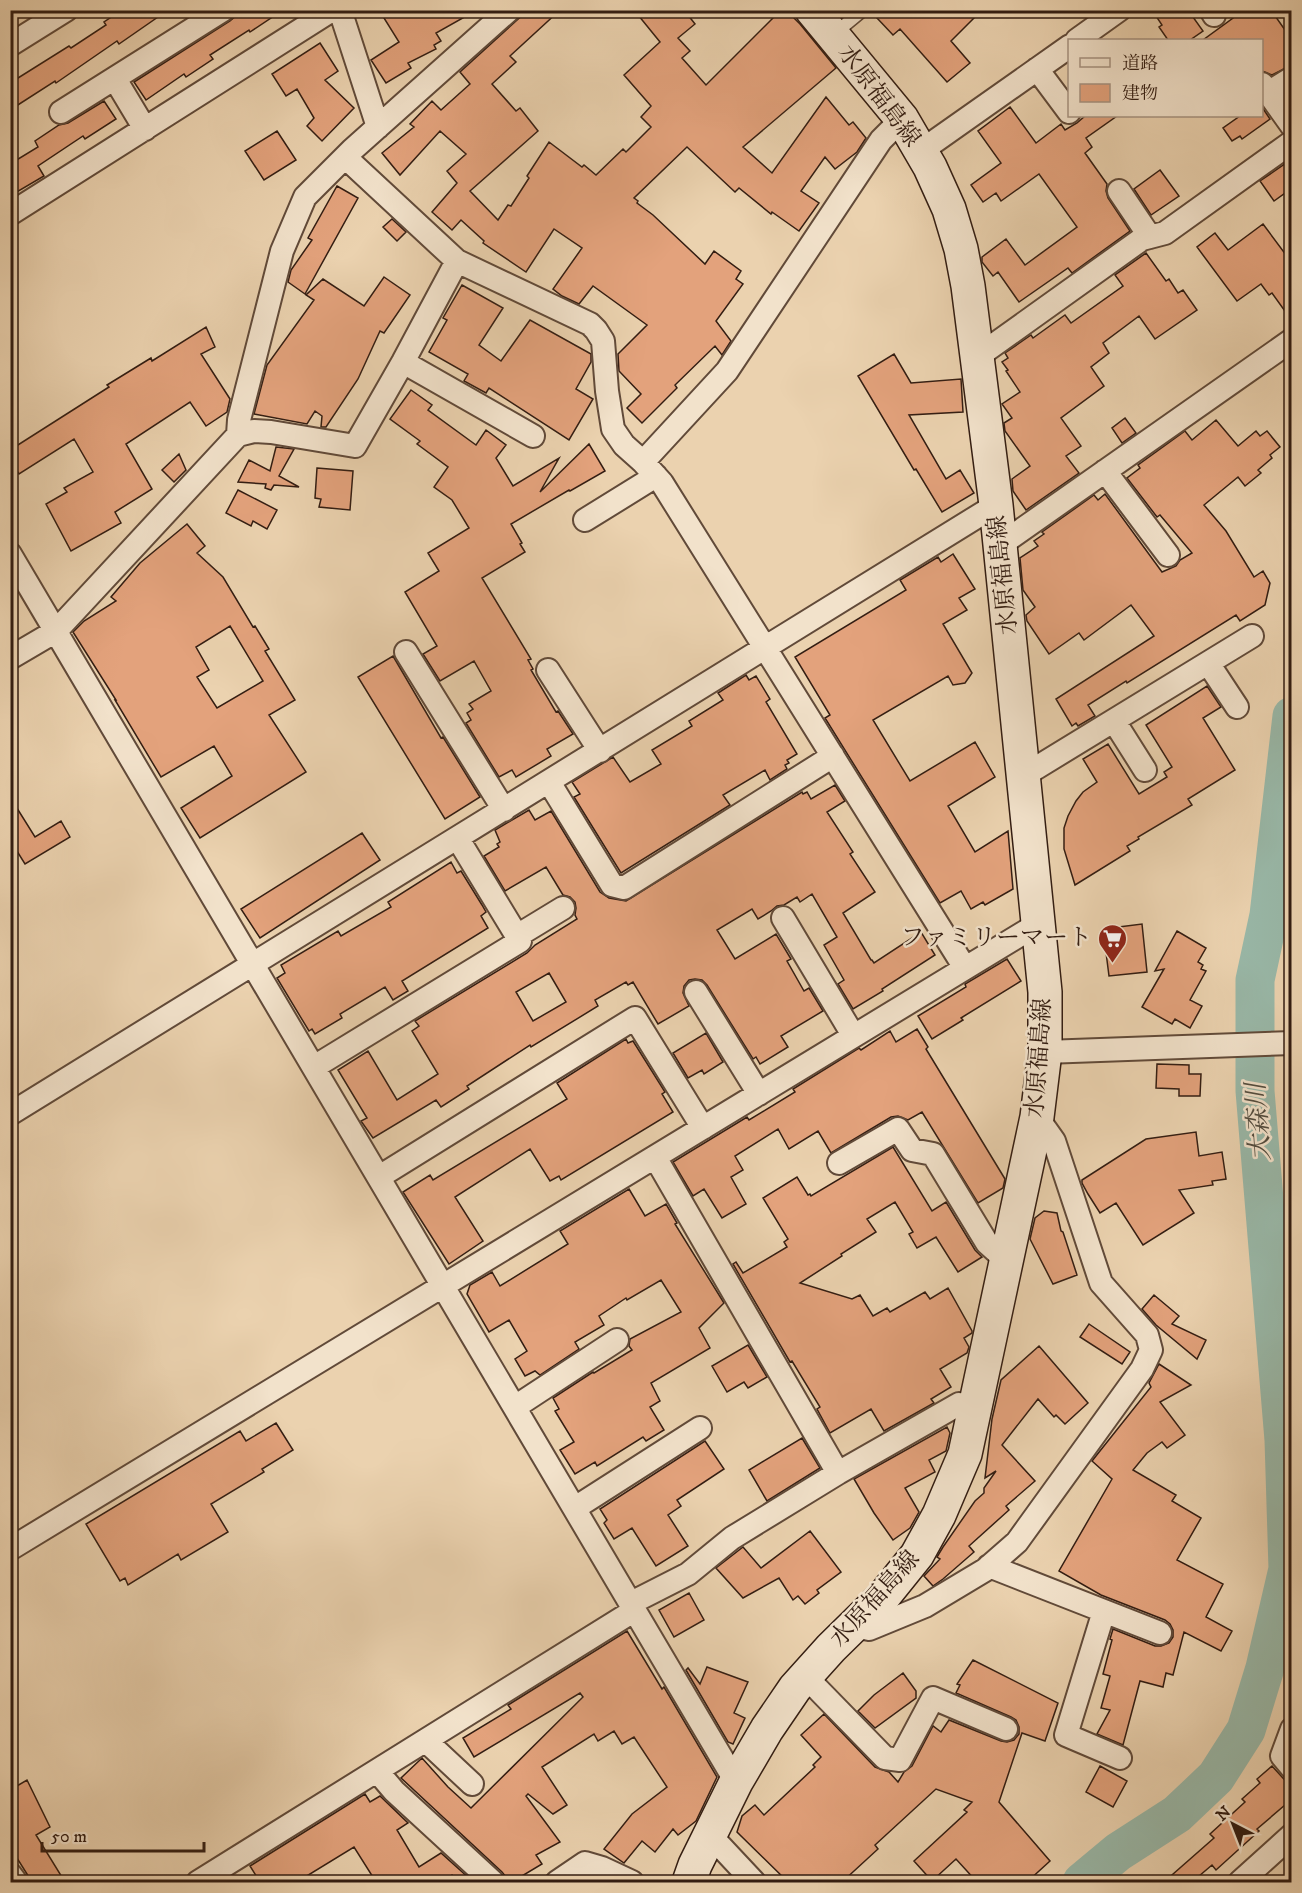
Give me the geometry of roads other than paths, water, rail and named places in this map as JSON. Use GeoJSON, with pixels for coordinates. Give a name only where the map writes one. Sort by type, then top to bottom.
{"type":"FeatureCollection","features":[{"type":"Feature","properties":{"kind":"main road","name":"水原福島線"},"geometry":{"type":"LineString","coordinates":[[689,1882],[695,1865],[736,1782],[767,1729],[795,1688],[884,1596],[917,1555],[939,1515],[965,1454],[1037,1118],[1045,1052],[1045,992],[996,506],[968,286],[961,249],[949,209],[903,119],[823,22]]}},
{"type":"Feature","properties":{"kind":"street"},"geometry":{"type":"LineString","coordinates":[[10,45],[66,10]]}},
{"type":"Feature","properties":{"kind":"street"},"geometry":{"type":"LineString","coordinates":[[61,112],[223,10]]}},
{"type":"Feature","properties":{"kind":"street"},"geometry":{"type":"LineString","coordinates":[[10,213],[332,10]]}},
{"type":"Feature","properties":{"kind":"street"},"geometry":{"type":"LineString","coordinates":[[340,10],[378,127]]}},
{"type":"Feature","properties":{"kind":"street"},"geometry":{"type":"LineString","coordinates":[[238,435],[239,420],[282,251],[305,197],[499,14]]}},
{"type":"Feature","properties":{"kind":"street"},"geometry":{"type":"LineString","coordinates":[[1078,39],[1109,14]]}},
{"type":"Feature","properties":{"kind":"street"},"geometry":{"type":"LineString","coordinates":[[921,152],[1068,47]]}},
{"type":"Feature","properties":{"kind":"street"},"geometry":{"type":"LineString","coordinates":[[1036,69],[1068,111]]}},
{"type":"Feature","properties":{"kind":"street"},"geometry":{"type":"LineString","coordinates":[[1292,78],[1265,89],[1292,126]]}},
{"type":"Feature","properties":{"kind":"street"},"geometry":{"type":"LineString","coordinates":[[114,79],[145,129]]}},
{"type":"Feature","properties":{"kind":"street"},"geometry":{"type":"LineString","coordinates":[[585,520],[650,469],[727,371],[881,140],[903,119]]}},
{"type":"Feature","properties":{"kind":"street"},"geometry":{"type":"LineString","coordinates":[[977,357],[1142,239],[1165,233],[1292,142]]}},
{"type":"Feature","properties":{"kind":"street"},"geometry":{"type":"LineString","coordinates":[[345,157],[457,261],[590,324],[596,330],[603,341],[606,392],[613,429],[624,445],[662,483],[965,968]]}},
{"type":"Feature","properties":{"kind":"street"},"geometry":{"type":"LineString","coordinates":[[1119,191],[1150,237]]}},
{"type":"Feature","properties":{"kind":"street"},"geometry":{"type":"LineString","coordinates":[[10,658],[56,630],[238,435],[254,431],[271,432],[355,446],[457,261]]}},
{"type":"Feature","properties":{"kind":"street"},"geometry":{"type":"LineString","coordinates":[[1000,545],[1292,340]]}},
{"type":"Feature","properties":{"kind":"street"},"geometry":{"type":"LineString","coordinates":[[403,362],[533,436]]}},
{"type":"Feature","properties":{"kind":"street"},"geometry":{"type":"LineString","coordinates":[[1105,471],[1168,555]]}},
{"type":"Feature","properties":{"kind":"street"},"geometry":{"type":"LineString","coordinates":[[10,1114],[996,506]]}},
{"type":"Feature","properties":{"kind":"street"},"geometry":{"type":"LineString","coordinates":[[10,554],[736,1782]]}},
{"type":"Feature","properties":{"kind":"street"},"geometry":{"type":"LineString","coordinates":[[1023,776],[1252,636]]}},
{"type":"Feature","properties":{"kind":"street"},"geometry":{"type":"LineString","coordinates":[[406,652],[504,810]]}},
{"type":"Feature","properties":{"kind":"street"},"geometry":{"type":"LineString","coordinates":[[1208,663],[1237,707]]}},
{"type":"Feature","properties":{"kind":"street"},"geometry":{"type":"LineString","coordinates":[[548,670],[600,751]]}},
{"type":"Feature","properties":{"kind":"street"},"geometry":{"type":"LineString","coordinates":[[1114,721],[1144,770]]}},
{"type":"Feature","properties":{"kind":"street"},"geometry":{"type":"LineString","coordinates":[[549,782],[612,885],[624,888],[833,756]]}},
{"type":"Feature","properties":{"kind":"street"},"geometry":{"type":"LineString","coordinates":[[314,1067],[520,941],[458,838]]}},
{"type":"Feature","properties":{"kind":"street"},"geometry":{"type":"LineString","coordinates":[[517,936],[563,908]]}},
{"type":"Feature","properties":{"kind":"street"},"geometry":{"type":"LineString","coordinates":[[783,918],[854,1035]]}},
{"type":"Feature","properties":{"kind":"street"},"geometry":{"type":"LineString","coordinates":[[10,1549],[1038,924]]}},
{"type":"Feature","properties":{"kind":"street"},"geometry":{"type":"LineString","coordinates":[[696,992],[759,1094]]}},
{"type":"Feature","properties":{"kind":"street"},"geometry":{"type":"LineString","coordinates":[[379,1177],[635,1017],[703,1128]]}},
{"type":"Feature","properties":{"kind":"street"},"geometry":{"type":"LineString","coordinates":[[1045,1052],[1292,1043]]}},
{"type":"Feature","properties":{"kind":"street"},"geometry":{"type":"LineString","coordinates":[[853,1626],[869,1629],[925,1606],[989,1566],[1017,1542],[1142,1369],[1151,1350],[1148,1335],[1101,1283],[1054,1141],[1037,1118]]}},
{"type":"Feature","properties":{"kind":"street"},"geometry":{"type":"LineString","coordinates":[[839,1163],[898,1129],[912,1150],[933,1154],[987,1242],[1006,1260]]}},
{"type":"Feature","properties":{"kind":"street"},"geometry":{"type":"LineString","coordinates":[[655,1157],[838,1473]]}},
{"type":"Feature","properties":{"kind":"street"},"geometry":{"type":"LineString","coordinates":[[515,1407],[617,1340]]}},
{"type":"Feature","properties":{"kind":"street"},"geometry":{"type":"LineString","coordinates":[[198,1882],[426,1741],[688,1574],[732,1538],[838,1473],[959,1404],[975,1407]]}},
{"type":"Feature","properties":{"kind":"street"},"geometry":{"type":"LineString","coordinates":[[575,1508],[700,1428]]}},
{"type":"Feature","properties":{"kind":"street"},"geometry":{"type":"LineString","coordinates":[[989,1566],[1160,1633]]}},
{"type":"Feature","properties":{"kind":"street"},"geometry":{"type":"LineString","coordinates":[[1104,1611],[1066,1736],[1120,1758]]}},
{"type":"Feature","properties":{"kind":"street"},"geometry":{"type":"LineString","coordinates":[[806,1677],[885,1758],[900,1760],[933,1698],[1006,1729]]}},
{"type":"Feature","properties":{"kind":"street"},"geometry":{"type":"LineString","coordinates":[[1292,1729],[1282,1756],[1292,1768]]}},
{"type":"Feature","properties":{"kind":"street"},"geometry":{"type":"LineString","coordinates":[[426,1741],[472,1784]]}},
{"type":"Feature","properties":{"kind":"street"},"geometry":{"type":"LineString","coordinates":[[378,1771],[394,1791],[493,1882]]}},
{"type":"Feature","properties":{"kind":"street"},"geometry":{"type":"LineString","coordinates":[[710,1835],[754,1882]]}},
{"type":"Feature","properties":{"kind":"street"},"geometry":{"type":"LineString","coordinates":[[1240,1882],[1292,1835]]}},
{"type":"Feature","properties":{"kind":"street"},"geometry":{"type":"LineString","coordinates":[[557,1882],[585,1863],[632,1882]]}},
{"type":"Feature","properties":{"kind":"street"},"geometry":{"type":"LineString","coordinates":[[10,1874],[16,1882]]}},
{"type":"Feature","properties":{"kind":"lane"},"geometry":{"type":"LineString","coordinates":[[823,22],[863,10]]}},
{"type":"Feature","properties":{"kind":"waterway","name":"大森川"},"geometry":{"type":"LineString","coordinates":[[1082,1882],[1118,1852],[1177,1814],[1216,1777],[1246,1730],[1265,1668],[1288,1569],[1284,1440],[1255,1091],[1255,980],[1269,915],[1292,716]]}},
{"type":"Feature","properties":{"kind":"place","name":"ファミリーマート"},"geometry":{"type":"Point","coordinates":[1113,964]}}]}
